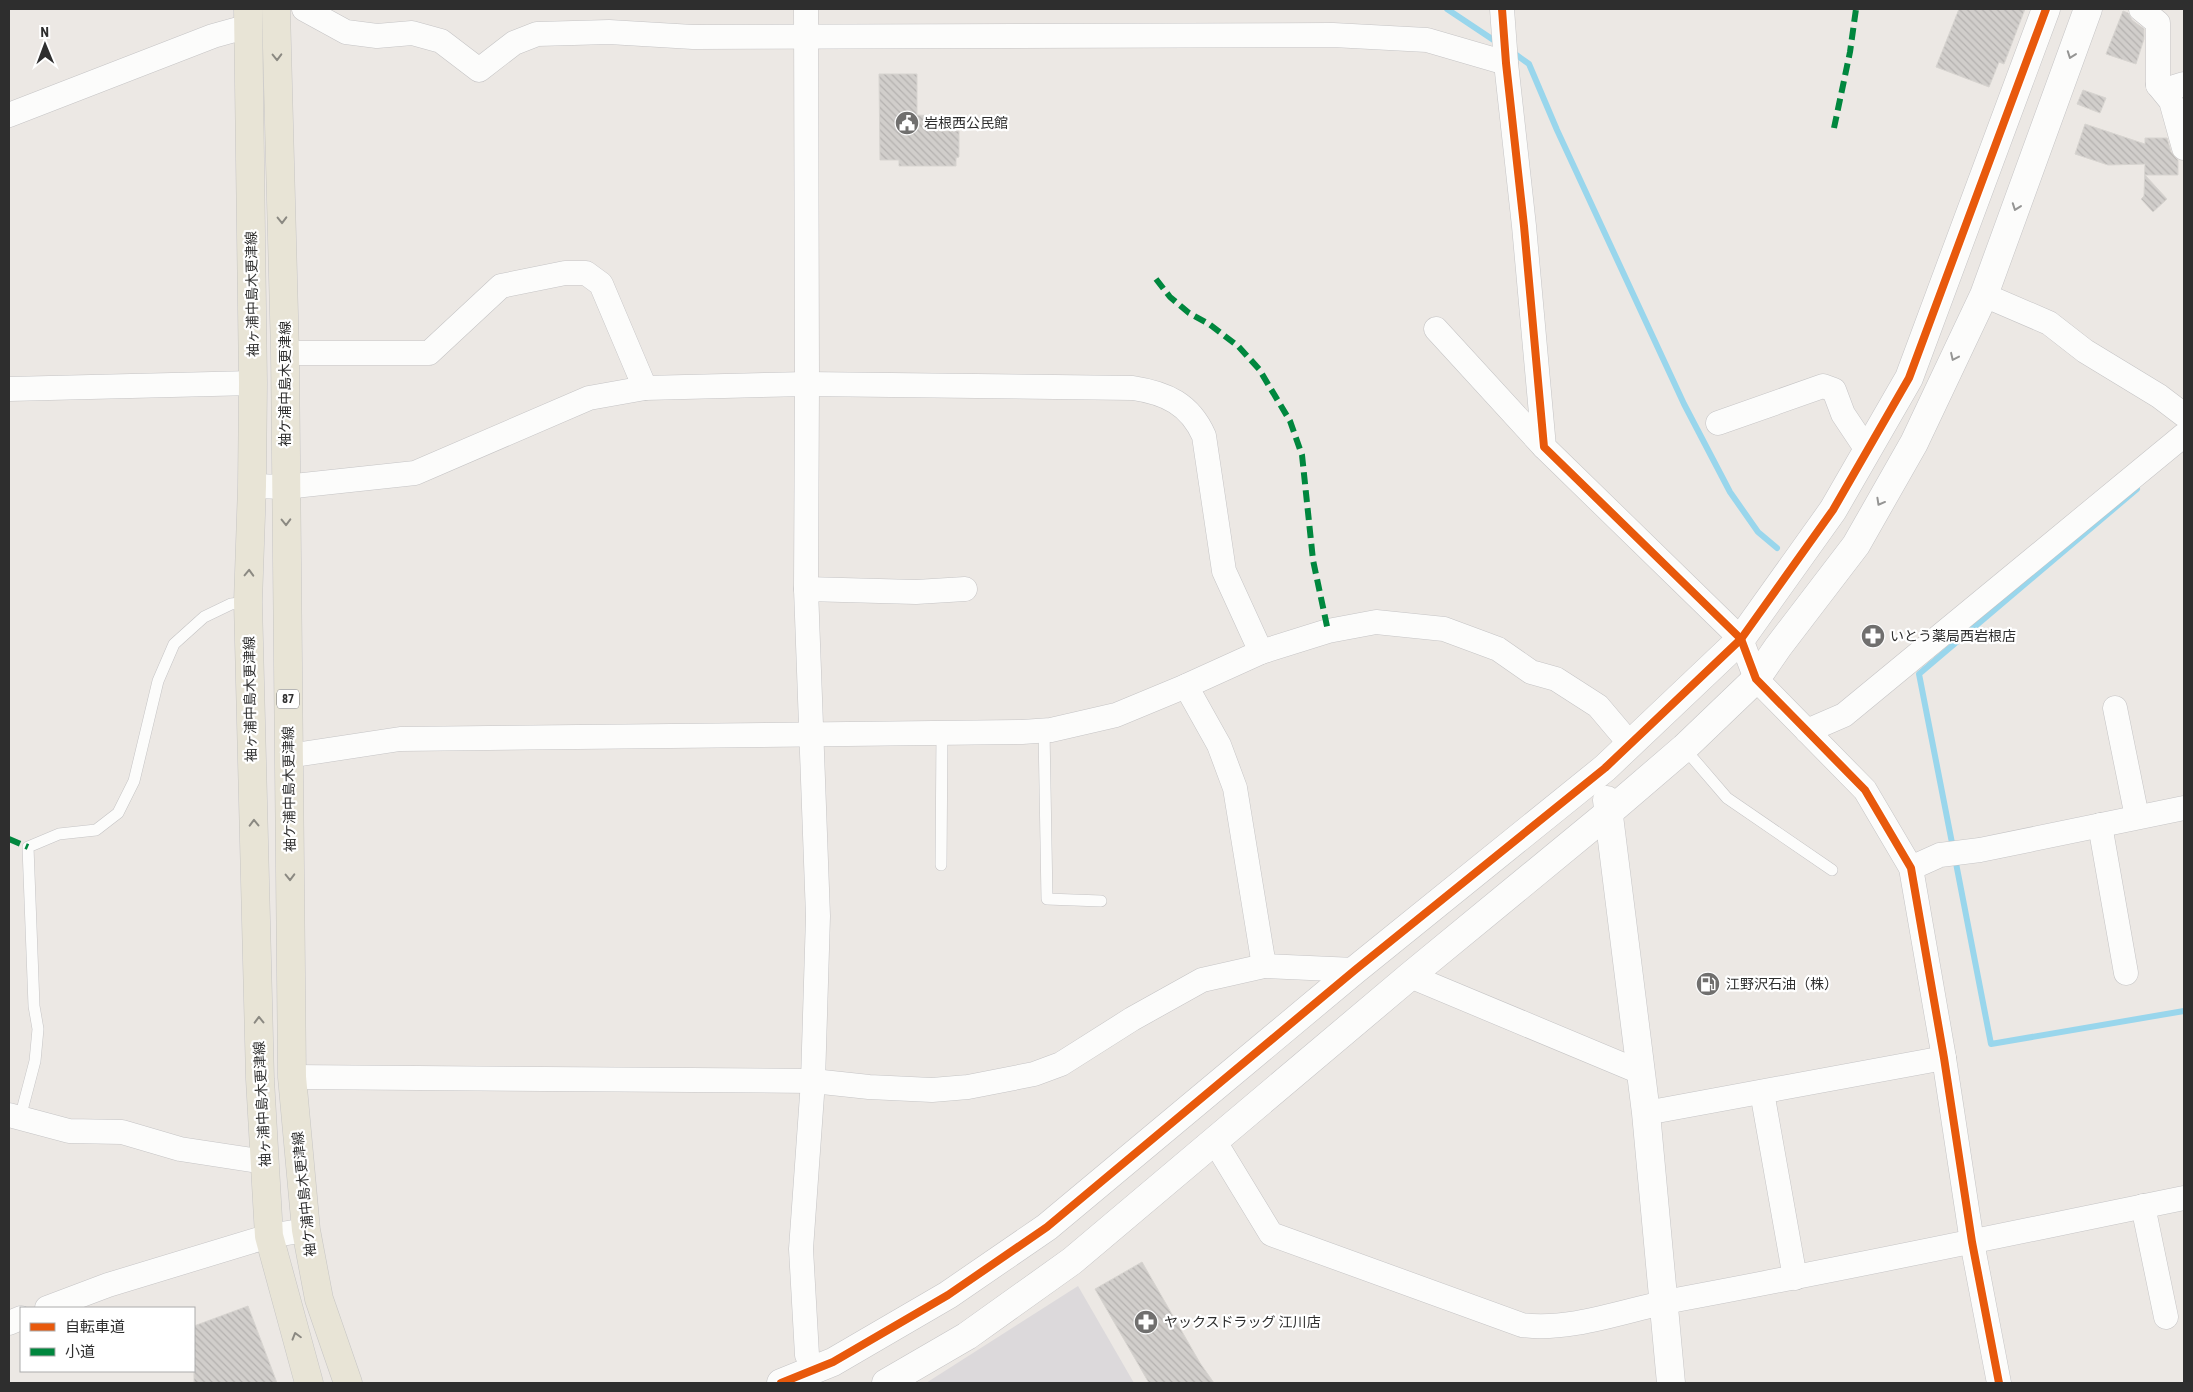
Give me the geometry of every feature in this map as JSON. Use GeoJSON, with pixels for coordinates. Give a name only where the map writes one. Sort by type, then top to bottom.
{"type":"FeatureCollection","features":[{"type":"Feature","properties":{"kind":"main road","name":"袖ケ浦中島木更津線"},"geometry":{"type":"LineString","coordinates":[[276,9],[285,353],[292,1077],[306,1230],[319,1299],[348,1383]]}},
{"type":"Feature","properties":{"kind":"main road","name":"袖ヶ浦中島木更津線"},"geometry":{"type":"LineString","coordinates":[[249,17],[253,383],[248,602],[260,1078],[269,1236],[309,1383]]}},
{"type":"Feature","properties":{"kind":"street"},"geometry":{"type":"LineString","coordinates":[[304,9],[346,32],[377,36],[412,33],[441,41],[479,70],[514,43],[537,34],[609,32],[693,37],[1333,35],[1427,40],[1506,63]]}},
{"type":"Feature","properties":{"kind":"street"},"geometry":{"type":"LineString","coordinates":[[806,9],[806,589],[818,916],[813,1081],[801,1249],[807,1355],[814,1370]]}},
{"type":"Feature","properties":{"kind":"street"},"geometry":{"type":"LineString","coordinates":[[781,1383],[833,1362],[948,1295],[1047,1227],[1355,970],[1606,768],[1741,638],[1833,510],[1909,378],[2046,9]]}},
{"type":"Feature","properties":{"kind":"street"},"geometry":{"type":"LineString","coordinates":[[886,1383],[967,1336],[1072,1261],[1410,976],[1607,814],[1684,748],[1756,679],[1778,647],[1856,545],[1914,443],[1984,295],[2088,9]]}},
{"type":"Feature","properties":{"kind":"street"},"geometry":{"type":"LineString","coordinates":[[2142,9],[2158,23],[2158,85],[2171,102],[2184,148]]}},
{"type":"Feature","properties":{"kind":"street"},"geometry":{"type":"LineString","coordinates":[[1502,11],[1544,446]]}},
{"type":"Feature","properties":{"kind":"street"},"geometry":{"type":"LineString","coordinates":[[9,115],[213,36],[249,17]]}},
{"type":"Feature","properties":{"kind":"street"},"geometry":{"type":"LineString","coordinates":[[2158,85],[2168,89],[2184,84]]}},
{"type":"Feature","properties":{"kind":"street"},"geometry":{"type":"LineString","coordinates":[[285,353],[429,353],[501,286],[565,273],[586,273],[601,284],[645,388]]}},
{"type":"Feature","properties":{"kind":"street"},"geometry":{"type":"LineString","coordinates":[[1984,295],[2049,323],[2085,351],[2159,396],[2184,415]]}},
{"type":"Feature","properties":{"kind":"street"},"geometry":{"type":"LineString","coordinates":[[1436,329],[1544,446],[1741,638],[1756,679],[1865,790],[1911,868],[1944,1058],[1972,1242],[1998,1383]]}},
{"type":"Feature","properties":{"kind":"street"},"geometry":{"type":"LineString","coordinates":[[9,389],[253,383]]}},
{"type":"Feature","properties":{"kind":"street"},"geometry":{"type":"LineString","coordinates":[[252,486],[285,487],[415,473],[589,398],[645,388],[807,384],[1132,388],[1155,391],[1172,398],[1198,424],[1204,436],[1224,571],[1261,652]]}},
{"type":"Feature","properties":{"kind":"street"},"geometry":{"type":"LineString","coordinates":[[1718,423],[1823,386],[1834,390],[1843,414],[1866,450]]}},
{"type":"Feature","properties":{"kind":"street"},"geometry":{"type":"LineString","coordinates":[[1807,731],[1844,715],[2184,435]]}},
{"type":"Feature","properties":{"kind":"street"},"geometry":{"type":"LineString","coordinates":[[806,589],[916,592],[965,589]]}},
{"type":"Feature","properties":{"kind":"street"},"geometry":{"type":"LineString","coordinates":[[288,756],[400,739],[942,733],[1044,730],[1116,715],[1261,652],[1328,631],[1376,622],[1444,629],[1498,649],[1531,672],[1556,679],[1598,706],[1631,745]]}},
{"type":"Feature","properties":{"kind":"street"},"geometry":{"type":"LineString","coordinates":[[1186,686],[1219,745],[1235,788],[1264,966]]}},
{"type":"Feature","properties":{"kind":"street"},"geometry":{"type":"LineString","coordinates":[[2115,708],[2137,818]]}},
{"type":"Feature","properties":{"kind":"street"},"geometry":{"type":"LineString","coordinates":[[1606,768],[1607,814],[1646,1113],[1671,1383]]}},
{"type":"Feature","properties":{"kind":"street"},"geometry":{"type":"LineString","coordinates":[[1911,868],[1940,855],[1980,850],[2184,808]]}},
{"type":"Feature","properties":{"kind":"street"},"geometry":{"type":"LineString","coordinates":[[2100,825],[2126,974]]}},
{"type":"Feature","properties":{"kind":"street"},"geometry":{"type":"LineString","coordinates":[[292,1077],[813,1081],[869,1087],[932,1090],[968,1087],[1034,1074],[1061,1064],[1132,1018],[1202,980],[1264,966],[1355,970]]}},
{"type":"Feature","properties":{"kind":"street"},"geometry":{"type":"LineString","coordinates":[[1410,976],[1640,1072]]}},
{"type":"Feature","properties":{"kind":"street"},"geometry":{"type":"LineString","coordinates":[[1646,1113],[1944,1058]]}},
{"type":"Feature","properties":{"kind":"street"},"geometry":{"type":"LineString","coordinates":[[1762,1092],[1795,1278]]}},
{"type":"Feature","properties":{"kind":"street"},"geometry":{"type":"LineString","coordinates":[[14,1117],[69,1131],[122,1132],[180,1149],[265,1162]]}},
{"type":"Feature","properties":{"kind":"street"},"geometry":{"type":"LineString","coordinates":[[1215,1142],[1271,1234],[1522,1325],[1537,1327],[1564,1326],[1663,1302],[1795,1278],[2184,1198]]}},
{"type":"Feature","properties":{"kind":"street"},"geometry":{"type":"LineString","coordinates":[[2143,1206],[2166,1317]]}},
{"type":"Feature","properties":{"kind":"street"},"geometry":{"type":"LineString","coordinates":[[50,1307],[108,1285],[269,1236],[306,1230]]}},
{"type":"Feature","properties":{"kind":"lane"},"geometry":{"type":"LineString","coordinates":[[14,1117],[35,1061],[38,1029],[34,1006],[28,847],[60,834],[96,830],[118,814],[134,781],[158,681],[174,644],[204,617],[231,604],[248,602]]}},
{"type":"Feature","properties":{"kind":"lane"},"geometry":{"type":"LineString","coordinates":[[1044,730],[1047,899],[1101,901]]}},
{"type":"Feature","properties":{"kind":"lane"},"geometry":{"type":"LineString","coordinates":[[941,865],[942,733]]}},
{"type":"Feature","properties":{"kind":"lane"},"geometry":{"type":"LineString","coordinates":[[1684,748],[1727,798],[1832,870]]}},
{"type":"Feature","properties":{"kind":"shaded area"},"geometry":{"type":"Polygon","coordinates":[[[1078,1286],[1134,1383],[926,1383],[1078,1286]]]}},
{"type":"Feature","properties":{"kind":"building"},"geometry":{"type":"Polygon","coordinates":[[[1959,9],[2025,9],[2004,64],[1999,62],[1989,87],[1936,67],[1959,9]]]}},
{"type":"Feature","properties":{"kind":"building"},"geometry":{"type":"Polygon","coordinates":[[[2123,11],[2128,13],[2132,20],[2144,29],[2144,39],[2136,64],[2106,54],[2123,11]]]}},
{"type":"Feature","properties":{"kind":"building","name":"岩根西公民館"},"geometry":{"type":"Polygon","coordinates":[[[879,74],[917,74],[917,115],[935,116],[935,131],[959,131],[959,157],[956,158],[956,166],[899,166],[899,160],[880,160],[879,74]]]}},
{"type":"Feature","properties":{"kind":"building"},"geometry":{"type":"Polygon","coordinates":[[[2083,90],[2106,98],[2100,113],[2077,104],[2083,90]]]}},
{"type":"Feature","properties":{"kind":"building"},"geometry":{"type":"Polygon","coordinates":[[[2085,124],[2145,144],[2145,138],[2167,138],[2171,152],[2178,160],[2178,175],[2145,175],[2167,199],[2153,212],[2141,199],[2144,196],[2145,164],[2108,165],[2075,154],[2085,124]]]}},
{"type":"Feature","properties":{"kind":"building","name":"ヤックスドラッグ 江川店"},"geometry":{"type":"Polygon","coordinates":[[[1142,1262],[1200,1363],[1214,1383],[1149,1383],[1095,1289],[1142,1262]]]}},
{"type":"Feature","properties":{"kind":"building"},"geometry":{"type":"Polygon","coordinates":[[[248,1306],[277,1383],[194,1383],[195,1326],[248,1306]]]}},
{"type":"Feature","properties":{"kind":"waterway"},"geometry":{"type":"LineString","coordinates":[[1447,9],[1498,43]]}},
{"type":"Feature","properties":{"kind":"waterway"},"geometry":{"type":"LineString","coordinates":[[1511,51],[1529,64],[1557,130],[1684,404],[1730,492],[1758,532],[1777,548]]}},
{"type":"Feature","properties":{"kind":"waterway"},"geometry":{"type":"LineString","coordinates":[[1953,848],[1919,674],[2137,489]]}},
{"type":"Feature","properties":{"kind":"waterway"},"geometry":{"type":"LineString","coordinates":[[1955,858],[1991,1044],[2184,1011]]}},
{"type":"Feature","properties":{"kind":"marked path"},"geometry":{"type":"LineString","coordinates":[[1834,128],[1850,52],[1856,9]]}},
{"type":"Feature","properties":{"kind":"marked path"},"geometry":{"type":"LineString","coordinates":[[1156,279],[1170,297],[1189,313],[1209,324],[1238,346],[1259,369],[1290,421],[1302,455],[1313,560],[1328,631]]}},
{"type":"Feature","properties":{"kind":"marked path"},"geometry":{"type":"LineString","coordinates":[[9,839],[28,847]]}},
{"type":"Feature","properties":{"kind":"cycle path"},"geometry":{"type":"LineString","coordinates":[[1502,9],[1544,447],[1741,639],[1756,679],[1865,790],[1911,868],[1944,1058],[1972,1242],[1999,1383]]}},
{"type":"Feature","properties":{"kind":"cycle path"},"geometry":{"type":"LineString","coordinates":[[781,1383],[833,1362],[948,1295],[1047,1227],[1355,970],[1605,768],[1741,639],[1833,510],[1909,378],[2046,9]]}},
{"type":"Feature","properties":{"kind":"place","name":"岩根西公民館"},"geometry":{"type":"Point","coordinates":[907,123]}},
{"type":"Feature","properties":{"kind":"place","name":"いとう薬局西岩根店"},"geometry":{"type":"Point","coordinates":[1873,636]}},
{"type":"Feature","properties":{"kind":"place","name":"江野沢石油（株）"},"geometry":{"type":"Point","coordinates":[1708,984]}},
{"type":"Feature","properties":{"kind":"place","name":"ヤックスドラッグ 江川店"},"geometry":{"type":"Point","coordinates":[1146,1322]}}]}
